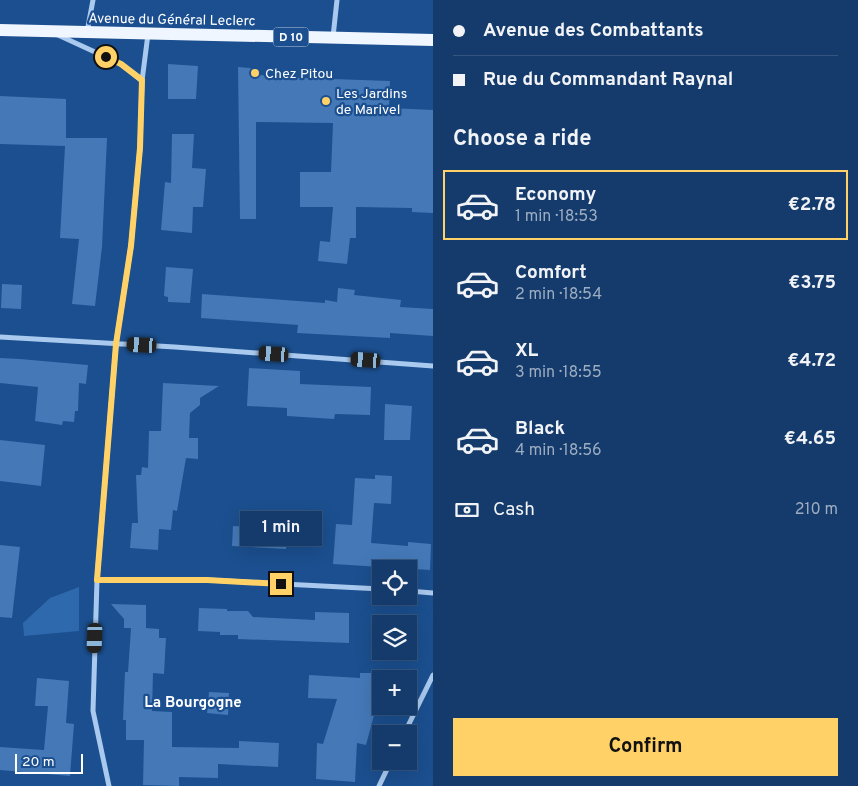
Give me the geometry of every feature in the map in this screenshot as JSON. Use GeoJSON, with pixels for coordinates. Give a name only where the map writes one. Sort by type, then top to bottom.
{"type":"FeatureCollection","features":[{"type":"Feature","properties":{"kind":"main road","name":"Avenue du Général Leclerc"},"geometry":{"type":"LineString","coordinates":[[0,30],[433,40]]}},
{"type":"Feature","properties":{"kind":"street"},"geometry":{"type":"LineString","coordinates":[[87,32],[93,0]]}},
{"type":"Feature","properties":{"kind":"street"},"geometry":{"type":"LineString","coordinates":[[333,38],[337,0]]}},
{"type":"Feature","properties":{"kind":"street"},"geometry":{"type":"LineString","coordinates":[[51,32],[121,64],[142,80]]}},
{"type":"Feature","properties":{"kind":"street"},"geometry":{"type":"LineString","coordinates":[[109,786],[94,711],[97,580],[116,344],[131,246],[140,148],[142,80],[148,34]]}},
{"type":"Feature","properties":{"kind":"street"},"geometry":{"type":"LineString","coordinates":[[0,337],[433,366]]}},
{"type":"Feature","properties":{"kind":"street"},"geometry":{"type":"LineString","coordinates":[[97,580],[207,580],[372,589]]}},
{"type":"Feature","properties":{"kind":"street"},"geometry":{"type":"LineString","coordinates":[[417,591],[433,592]]}},
{"type":"Feature","properties":{"kind":"street"},"geometry":{"type":"LineString","coordinates":[[408,725],[433,675]]}},
{"type":"Feature","properties":{"kind":"street"},"geometry":{"type":"LineString","coordinates":[[379,786],[387,770]]}},
{"type":"Feature","properties":{"kind":"shaded area"},"geometry":{"type":"Polygon","coordinates":[[[79,587],[79,631],[24,636],[23,623],[50,598],[79,587]]]}},
{"type":"Feature","properties":{"kind":"building"},"geometry":{"type":"Polygon","coordinates":[[[168,64],[198,66],[196,99],[168,99],[168,64]]]}},
{"type":"Feature","properties":{"kind":"building"},"geometry":{"type":"Polygon","coordinates":[[[238,67],[250,68],[261,75],[275,77],[390,81],[389,108],[433,110],[433,213],[412,212],[412,208],[356,207],[356,238],[350,238],[347,264],[318,261],[320,241],[330,242],[333,207],[300,207],[300,172],[331,172],[333,123],[256,122],[256,219],[240,219],[238,67]]]}},
{"type":"Feature","properties":{"kind":"building"},"geometry":{"type":"Polygon","coordinates":[[[0,96],[66,99],[66,138],[107,138],[102,247],[95,306],[72,304],[79,239],[60,238],[65,146],[0,144],[0,96]]]}},
{"type":"Feature","properties":{"kind":"building"},"geometry":{"type":"Polygon","coordinates":[[[172,134],[194,134],[192,168],[206,169],[203,207],[193,207],[192,233],[161,230],[165,182],[171,183],[172,134]]]}},
{"type":"Feature","properties":{"kind":"building"},"geometry":{"type":"Polygon","coordinates":[[[166,267],[193,269],[190,303],[168,302],[168,297],[164,296],[166,267]]]}},
{"type":"Feature","properties":{"kind":"building"},"geometry":{"type":"Polygon","coordinates":[[[2,284],[22,285],[21,309],[1,308],[2,284]]]}},
{"type":"Feature","properties":{"kind":"building"},"geometry":{"type":"Polygon","coordinates":[[[338,288],[355,290],[354,295],[401,300],[400,307],[433,309],[433,336],[390,333],[390,338],[297,333],[298,325],[201,318],[202,294],[325,303],[325,300],[337,302],[338,288]]]}},
{"type":"Feature","properties":{"kind":"building"},"geometry":{"type":"Polygon","coordinates":[[[0,358],[88,365],[86,384],[79,383],[78,411],[75,411],[74,422],[63,421],[62,425],[35,421],[38,387],[0,383],[0,358]]]}},
{"type":"Feature","properties":{"kind":"building"},"geometry":{"type":"Polygon","coordinates":[[[249,368],[300,371],[300,384],[371,387],[370,415],[335,414],[334,419],[287,416],[287,408],[247,406],[249,368]]]}},
{"type":"Feature","properties":{"kind":"building"},"geometry":{"type":"Polygon","coordinates":[[[163,383],[219,386],[200,398],[200,405],[190,413],[189,438],[198,438],[198,459],[186,458],[177,511],[173,510],[171,530],[159,529],[158,550],[130,548],[132,523],[138,523],[136,475],[141,475],[142,467],[148,468],[149,431],[161,431],[163,383]]]}},
{"type":"Feature","properties":{"kind":"building"},"geometry":{"type":"Polygon","coordinates":[[[385,404],[412,406],[410,440],[384,440],[385,404]]]}},
{"type":"Feature","properties":{"kind":"building"},"geometry":{"type":"Polygon","coordinates":[[[0,440],[45,445],[41,486],[0,481],[0,440]]]}},
{"type":"Feature","properties":{"kind":"building"},"geometry":{"type":"Polygon","coordinates":[[[375,475],[392,476],[391,504],[374,503],[371,543],[408,546],[408,542],[431,544],[430,570],[417,569],[417,560],[372,560],[372,566],[333,564],[336,524],[352,525],[355,478],[375,479],[375,475]]]}},
{"type":"Feature","properties":{"kind":"building"},"geometry":{"type":"Polygon","coordinates":[[[248,514],[288,516],[286,549],[232,546],[233,526],[248,527],[248,514]]]}},
{"type":"Feature","properties":{"kind":"building"},"geometry":{"type":"Polygon","coordinates":[[[0,545],[20,547],[12,618],[0,617],[0,545]]]}},
{"type":"Feature","properties":{"kind":"building"},"geometry":{"type":"Polygon","coordinates":[[[111,604],[146,605],[146,628],[159,629],[159,638],[166,638],[164,674],[153,673],[152,711],[172,712],[172,747],[239,748],[239,741],[279,743],[278,767],[218,764],[218,778],[179,777],[179,786],[143,785],[144,740],[126,740],[126,720],[123,720],[125,672],[128,672],[131,628],[124,628],[124,619],[111,604]]]}},
{"type":"Feature","properties":{"kind":"building"},"geometry":{"type":"Polygon","coordinates":[[[199,608],[248,611],[253,617],[315,620],[315,612],[349,613],[349,643],[238,639],[238,635],[220,635],[220,632],[198,631],[199,608]]]}},
{"type":"Feature","properties":{"kind":"building"},"geometry":{"type":"Polygon","coordinates":[[[360,673],[372,673],[372,715],[374,715],[366,745],[357,743],[355,782],[316,779],[317,743],[323,744],[337,699],[308,698],[309,675],[360,678],[360,673]]]}},
{"type":"Feature","properties":{"kind":"building"},"geometry":{"type":"Polygon","coordinates":[[[37,678],[69,681],[66,723],[74,724],[70,776],[0,770],[0,747],[44,750],[48,706],[35,706],[37,678]]]}},
{"type":"Feature","properties":{"kind":"building"},"geometry":{"type":"Polygon","coordinates":[[[209,692],[229,693],[228,715],[207,713],[209,692]]]}},
{"type":"Feature","properties":{"kind":"place","name":"Chez Pitou"},"geometry":{"type":"Point","coordinates":[255,73]}},
{"type":"Feature","properties":{"kind":"place","name":"Les Jardins de Marivel"},"geometry":{"type":"Point","coordinates":[326,101]}},
{"type":"Feature","properties":{"kind":"district","name":"La Bourgogne"},"geometry":{"type":"Point","coordinates":[193,702]}},
{"type":"Feature","properties":{"kind":"route"},"geometry":{"type":"LineString","coordinates":[[106,57],[121,64],[142,80],[140,148],[131,246],[116,344],[99,534],[97,580],[207,580],[281,584]]}}]}
